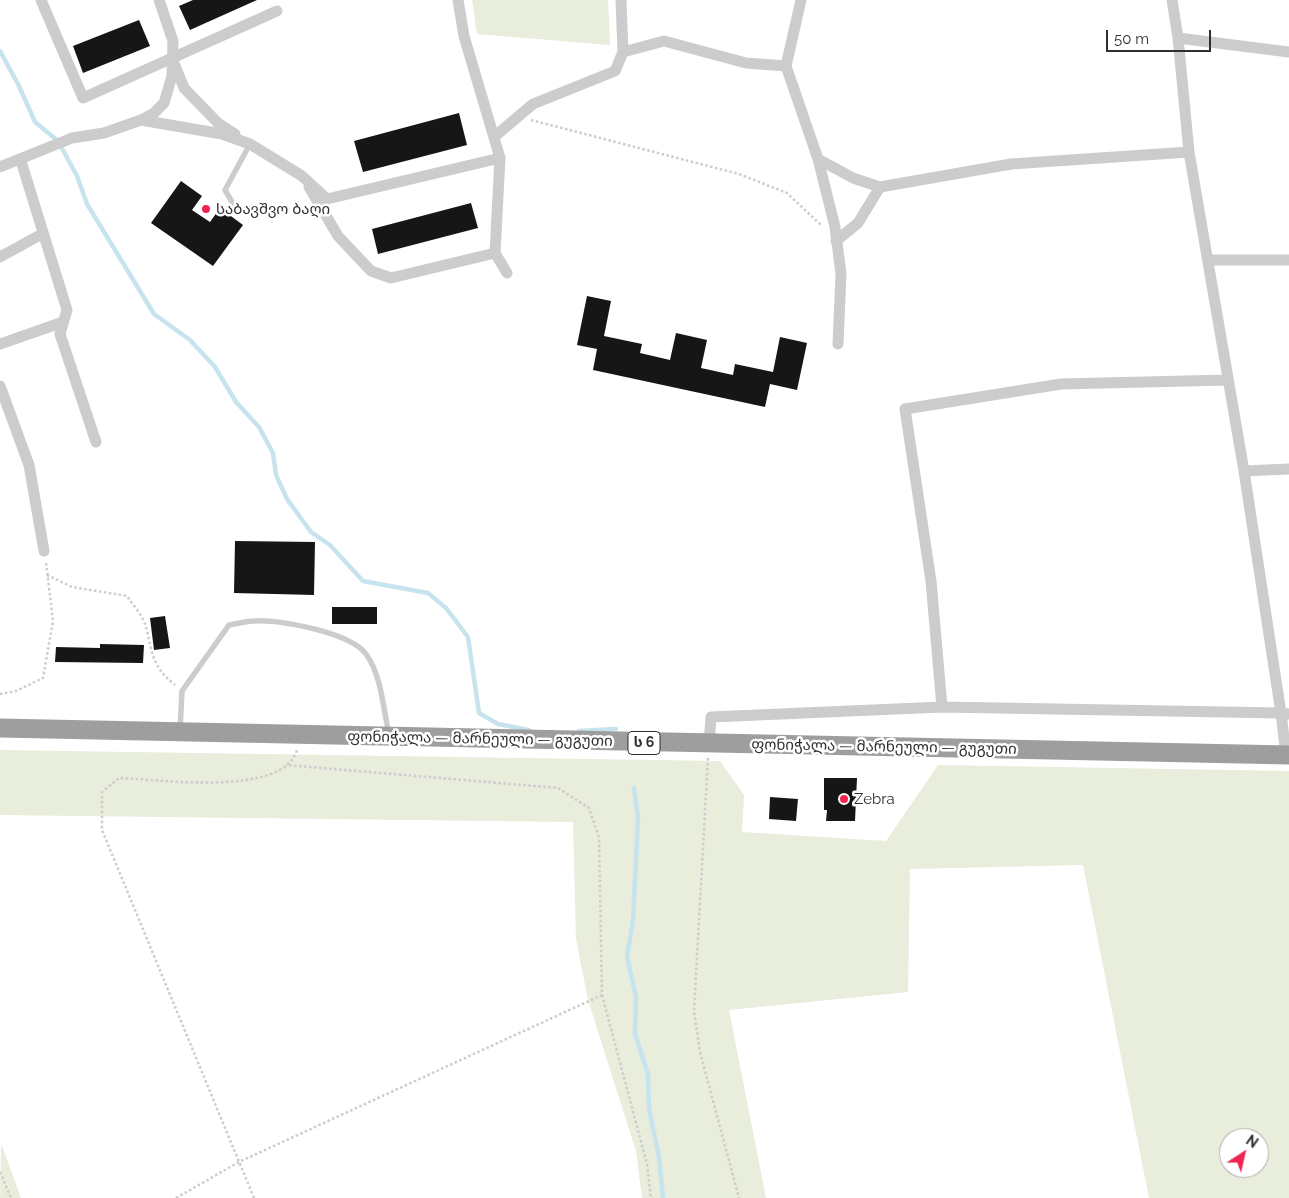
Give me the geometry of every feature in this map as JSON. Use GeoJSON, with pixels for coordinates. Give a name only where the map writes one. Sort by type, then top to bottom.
{"type":"FeatureCollection","features":[{"type":"Feature","properties":{"kind":"highway","name":"ფონიჭალა — მარნეული — გუგუთი"},"geometry":{"type":"LineString","coordinates":[[0,728],[1288,755]]}},
{"type":"Feature","properties":{"kind":"street"},"geometry":{"type":"LineString","coordinates":[[43,0],[83,98],[277,11]]}},
{"type":"Feature","properties":{"kind":"street"},"geometry":{"type":"LineString","coordinates":[[0,167],[21,161],[68,140],[104,133],[141,120],[154,113],[164,103],[172,76],[173,41],[159,0]]}},
{"type":"Feature","properties":{"kind":"street"},"geometry":{"type":"LineString","coordinates":[[458,0],[464,36],[500,158],[495,253],[507,273]]}},
{"type":"Feature","properties":{"kind":"street"},"geometry":{"type":"LineString","coordinates":[[494,137],[533,104],[615,71],[623,52],[622,0]]}},
{"type":"Feature","properties":{"kind":"street"},"geometry":{"type":"LineString","coordinates":[[801,0],[786,66],[818,159],[836,241],[840,274],[838,344]]}},
{"type":"Feature","properties":{"kind":"street"},"geometry":{"type":"LineString","coordinates":[[1172,0],[1178,38],[1189,152],[1285,714],[1288,755]]}},
{"type":"Feature","properties":{"kind":"street"},"geometry":{"type":"LineString","coordinates":[[1178,38],[1289,52]]}},
{"type":"Feature","properties":{"kind":"street"},"geometry":{"type":"LineString","coordinates":[[623,52],[664,41],[746,63],[786,66]]}},
{"type":"Feature","properties":{"kind":"street"},"geometry":{"type":"LineString","coordinates":[[172,59],[184,88],[218,123],[302,176],[327,199],[500,158]]}},
{"type":"Feature","properties":{"kind":"street"},"geometry":{"type":"LineString","coordinates":[[141,120],[222,134],[250,144]]}},
{"type":"Feature","properties":{"kind":"street"},"geometry":{"type":"LineString","coordinates":[[818,159],[853,178],[880,187],[1011,164],[1189,152]]}},
{"type":"Feature","properties":{"kind":"street"},"geometry":{"type":"LineString","coordinates":[[21,161],[67,310],[60,334],[96,442]]}},
{"type":"Feature","properties":{"kind":"street"},"geometry":{"type":"LineString","coordinates":[[302,176],[338,236],[371,270],[391,278],[495,253]]}},
{"type":"Feature","properties":{"kind":"street"},"geometry":{"type":"LineString","coordinates":[[836,241],[858,223],[880,187]]}},
{"type":"Feature","properties":{"kind":"street"},"geometry":{"type":"LineString","coordinates":[[0,257],[42,234]]}},
{"type":"Feature","properties":{"kind":"street"},"geometry":{"type":"LineString","coordinates":[[1208,260],[1289,260]]}},
{"type":"Feature","properties":{"kind":"street"},"geometry":{"type":"LineString","coordinates":[[0,344],[63,322]]}},
{"type":"Feature","properties":{"kind":"street"},"geometry":{"type":"LineString","coordinates":[[942,707],[931,581],[905,409],[1061,384],[1228,380]]}},
{"type":"Feature","properties":{"kind":"street"},"geometry":{"type":"LineString","coordinates":[[0,386],[29,465],[44,551]]}},
{"type":"Feature","properties":{"kind":"street"},"geometry":{"type":"LineString","coordinates":[[1244,471],[1289,469]]}},
{"type":"Feature","properties":{"kind":"street"},"geometry":{"type":"LineString","coordinates":[[708,744],[711,717],[942,707],[1285,714]]}},
{"type":"Feature","properties":{"kind":"lane"},"geometry":{"type":"LineString","coordinates":[[235,207],[225,190],[250,144]]}},
{"type":"Feature","properties":{"kind":"lane"},"geometry":{"type":"LineString","coordinates":[[180,731],[182,691],[228,625],[256,621],[291,624],[346,640],[366,653],[377,677],[389,736]]}},
{"type":"Feature","properties":{"kind":"path"},"geometry":{"type":"LineString","coordinates":[[518,117],[739,174],[787,193],[836,241]]}},
{"type":"Feature","properties":{"kind":"path"},"geometry":{"type":"LineString","coordinates":[[0,694],[16,691],[43,678],[53,621],[44,551]]}},
{"type":"Feature","properties":{"kind":"path"},"geometry":{"type":"LineString","coordinates":[[47,575],[72,587],[127,596],[146,624],[152,656],[167,679],[182,691]]}},
{"type":"Feature","properties":{"kind":"path"},"geometry":{"type":"LineString","coordinates":[[254,1198],[102,830],[102,792],[119,778],[227,784],[273,774],[295,759],[302,734]]}},
{"type":"Feature","properties":{"kind":"path"},"geometry":{"type":"LineString","coordinates":[[708,744],[694,1011],[700,1052],[739,1198]]}},
{"type":"Feature","properties":{"kind":"path"},"geometry":{"type":"LineString","coordinates":[[286,765],[558,788],[589,808],[599,838],[602,995],[647,1164],[651,1198]]}},
{"type":"Feature","properties":{"kind":"path"},"geometry":{"type":"LineString","coordinates":[[176,1198],[239,1162],[602,995]]}},
{"type":"Feature","properties":{"kind":"path"},"geometry":{"type":"LineString","coordinates":[[0,1172],[11,1198]]}},
{"type":"Feature","properties":{"kind":"green space"},"geometry":{"type":"Polygon","coordinates":[[[472,0],[608,0],[610,45],[477,34],[472,0]]]}},
{"type":"Feature","properties":{"kind":"green space"},"geometry":{"type":"Polygon","coordinates":[[[0,750],[720,761],[744,795],[742,832],[886,841],[938,765],[1289,771],[1289,1198],[1149,1198],[1083,865],[910,869],[908,992],[729,1010],[766,1198],[642,1198],[636,1151],[588,1000],[576,939],[573,822],[0,815],[0,750]]]}},
{"type":"Feature","properties":{"kind":"green space"},"geometry":{"type":"Polygon","coordinates":[[[2,1146],[21,1198],[0,1198],[2,1146]]]}},
{"type":"Feature","properties":{"kind":"building"},"geometry":{"type":"Polygon","coordinates":[[[193,0],[257,0],[190,30],[179,6],[193,0]]]}},
{"type":"Feature","properties":{"kind":"building"},"geometry":{"type":"Polygon","coordinates":[[[139,20],[150,46],[83,73],[73,46],[139,20]]]}},
{"type":"Feature","properties":{"kind":"building"},"geometry":{"type":"Polygon","coordinates":[[[459,113],[467,145],[363,172],[354,141],[459,113]]]}},
{"type":"Feature","properties":{"kind":"building"},"geometry":{"type":"Polygon","coordinates":[[[181,181],[202,196],[192,210],[210,222],[220,208],[243,225],[213,266],[151,223],[181,181]]]}},
{"type":"Feature","properties":{"kind":"building"},"geometry":{"type":"Polygon","coordinates":[[[471,203],[478,228],[378,254],[372,229],[471,203]]]}},
{"type":"Feature","properties":{"kind":"building"},"geometry":{"type":"Polygon","coordinates":[[[587,296],[611,301],[604,336],[642,344],[640,353],[670,360],[676,333],[707,340],[701,368],[733,375],[735,364],[773,372],[780,337],[807,343],[797,390],[770,384],[765,407],[593,370],[597,349],[577,345],[587,296]]]}},
{"type":"Feature","properties":{"kind":"building"},"geometry":{"type":"Polygon","coordinates":[[[235,541],[315,542],[314,595],[234,593],[235,541]]]}},
{"type":"Feature","properties":{"kind":"building"},"geometry":{"type":"Polygon","coordinates":[[[332,607],[377,607],[377,624],[332,624],[332,607]]]}},
{"type":"Feature","properties":{"kind":"building"},"geometry":{"type":"Polygon","coordinates":[[[165,616],[170,648],[154,650],[150,618],[165,616]]]}},
{"type":"Feature","properties":{"kind":"building"},"geometry":{"type":"Polygon","coordinates":[[[100,644],[144,645],[143,663],[55,662],[56,647],[100,648],[100,644]]]}},
{"type":"Feature","properties":{"kind":"building"},"geometry":{"type":"Polygon","coordinates":[[[824,778],[857,778],[855,821],[826,821],[827,810],[824,810],[824,778]]]}},
{"type":"Feature","properties":{"kind":"building"},"geometry":{"type":"Polygon","coordinates":[[[770,797],[798,799],[796,821],[769,819],[770,797]]]}},
{"type":"Feature","properties":{"kind":"waterway"},"geometry":{"type":"LineString","coordinates":[[0,51],[19,86],[35,122],[58,141],[77,176],[87,204],[154,314],[190,340],[215,367],[236,402],[259,427],[273,453],[276,475],[287,499],[311,532],[330,545],[363,581],[428,593],[446,608],[468,637],[479,713],[498,724],[529,730]]}},
{"type":"Feature","properties":{"kind":"waterway"},"geometry":{"type":"LineString","coordinates":[[579,731],[616,729]]}},
{"type":"Feature","properties":{"kind":"waterway"},"geometry":{"type":"LineString","coordinates":[[634,788],[638,818],[633,920],[627,957],[636,997],[635,1034],[648,1074],[649,1109],[659,1157],[663,1198]]}},
{"type":"Feature","properties":{"kind":"place","name":"საბავშვო ბაღი"},"geometry":{"type":"Point","coordinates":[206,209]}},
{"type":"Feature","properties":{"kind":"place","name":"Zebra"},"geometry":{"type":"Point","coordinates":[844,799]}}]}
